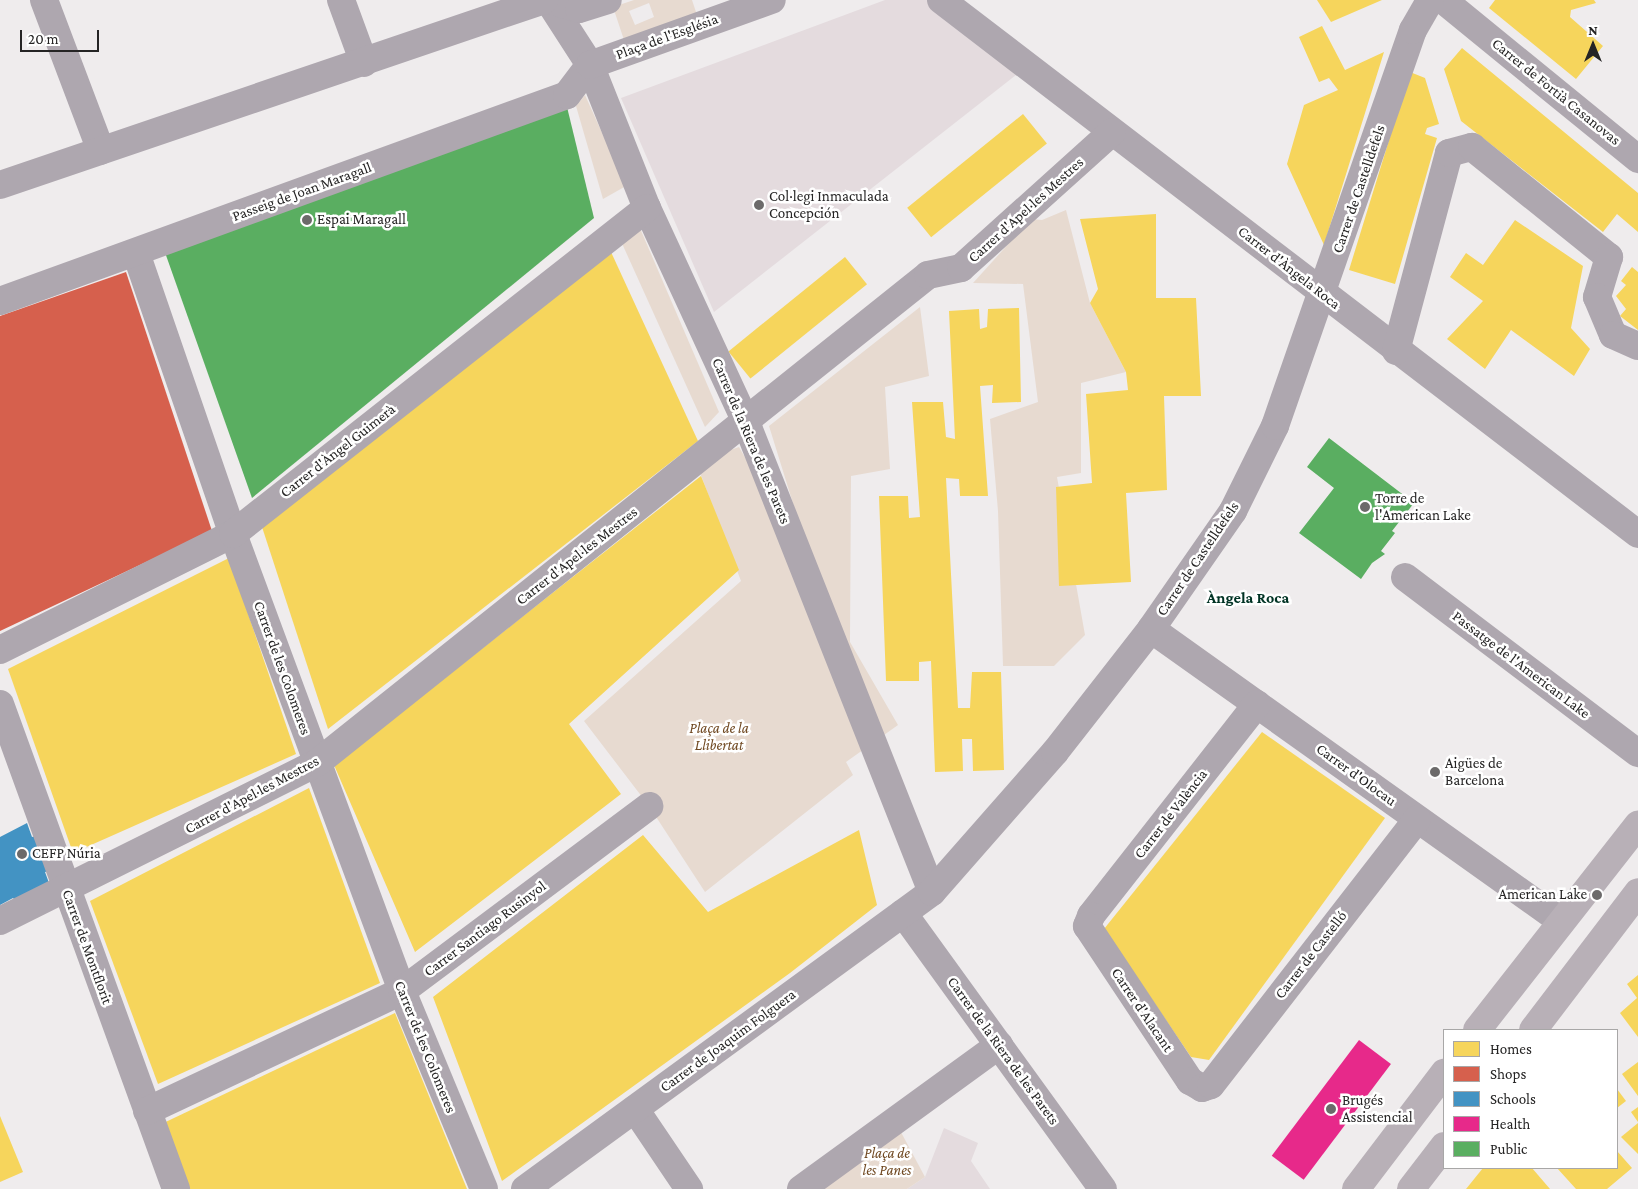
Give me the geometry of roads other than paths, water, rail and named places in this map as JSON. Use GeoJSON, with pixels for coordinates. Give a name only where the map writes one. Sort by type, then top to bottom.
{"type":"FeatureCollection","features":[{"type":"Feature","properties":{"kind":"street"},"geometry":{"type":"LineString","coordinates":[[44,0],[101,151]]}},
{"type":"Feature","properties":{"kind":"street"},"geometry":{"type":"LineString","coordinates":[[341,0],[364,63]]}},
{"type":"Feature","properties":{"kind":"street"},"geometry":{"type":"LineString","coordinates":[[0,185],[547,0],[579,9],[608,0]]}},
{"type":"Feature","properties":{"kind":"street","name":"Carrer de la Riera de les Parets"},"geometry":{"type":"LineString","coordinates":[[547,0],[590,65],[647,208],[746,422],[932,892]]}},
{"type":"Feature","properties":{"kind":"street","name":"Plaça de l'Església"},"geometry":{"type":"LineString","coordinates":[[590,65],[772,0]]}},
{"type":"Feature","properties":{"kind":"street","name":"Carrer d'Àngela Roca"},"geometry":{"type":"LineString","coordinates":[[941,0],[1396,351],[1638,534]]}},
{"type":"Feature","properties":{"kind":"street","name":"Carrer de Castelldefels"},"geometry":{"type":"LineString","coordinates":[[932,892],[1055,752],[1151,629],[1233,510],[1275,426],[1323,295],[1413,30],[1430,0]]}},
{"type":"Feature","properties":{"kind":"street","name":"Carrer de Fortià Casanovas"},"geometry":{"type":"LineString","coordinates":[[1443,0],[1638,159]]}},
{"type":"Feature","properties":{"kind":"street","name":"Passeig de Joan Maragall"},"geometry":{"type":"LineString","coordinates":[[0,301],[136,254],[567,95],[590,65]]}},
{"type":"Feature","properties":{"kind":"street","name":"Carrer d'Apel·les Mestres"},"geometry":{"type":"LineString","coordinates":[[0,921],[66,890],[317,763],[928,276],[961,268],[1112,132]]}},
{"type":"Feature","properties":{"kind":"street"},"geometry":{"type":"LineString","coordinates":[[1396,351],[1449,153],[1472,147],[1609,256],[1597,298],[1613,335],[1638,346]]}},
{"type":"Feature","properties":{"kind":"street","name":"Carrer d'Àngel Guimerà"},"geometry":{"type":"LineString","coordinates":[[0,650],[233,534],[647,208]]}},
{"type":"Feature","properties":{"kind":"street","name":"Carrer de les Colomeres"},"geometry":{"type":"LineString","coordinates":[[136,254],[233,534],[317,763],[402,991],[484,1189]]}},
{"type":"Feature","properties":{"kind":"street","name":"Passatge de l'American Lake"},"geometry":{"type":"LineString","coordinates":[[1405,577],[1638,753]]}},
{"type":"Feature","properties":{"kind":"street","name":"Carrer d'Olocau"},"geometry":{"type":"LineString","coordinates":[[1151,629],[1561,921]]}},
{"type":"Feature","properties":{"kind":"street","name":"Carrer de Montflorit"},"geometry":{"type":"LineString","coordinates":[[0,704],[176,1189]]}},
{"type":"Feature","properties":{"kind":"street","name":"Carrer de València"},"geometry":{"type":"LineString","coordinates":[[1088,926],[1091,916],[1257,704]]}},
{"type":"Feature","properties":{"kind":"street","name":"Carrer Santiago Rusinyol"},"geometry":{"type":"LineString","coordinates":[[147,1112],[402,991],[649,806]]}},
{"type":"Feature","properties":{"kind":"street","name":"Carrer de Castelló"},"geometry":{"type":"LineString","coordinates":[[1202,1088],[1211,1085],[1417,819]]}},
{"type":"Feature","properties":{"kind":"street"},"geometry":{"type":"LineString","coordinates":[[1478,1029],[1638,825]]}},
{"type":"Feature","properties":{"kind":"street","name":"Carrer de Joaquim Folguera"},"geometry":{"type":"LineString","coordinates":[[525,1189],[932,892]]}},
{"type":"Feature","properties":{"kind":"street"},"geometry":{"type":"LineString","coordinates":[[1534,1029],[1638,892]]}},
{"type":"Feature","properties":{"kind":"street","name":"Carrer de la Riera de les Parets"},"geometry":{"type":"LineString","coordinates":[[903,913],[1103,1189]]}},
{"type":"Feature","properties":{"kind":"street","name":"Carrer d'Alacant"},"geometry":{"type":"LineString","coordinates":[[1088,926],[1190,1081],[1202,1088]]}},
{"type":"Feature","properties":{"kind":"street"},"geometry":{"type":"LineString","coordinates":[[801,1189],[998,1045]]}},
{"type":"Feature","properties":{"kind":"street"},"geometry":{"type":"LineString","coordinates":[[1356,1189],[1443,1074]]}},
{"type":"Feature","properties":{"kind":"street"},"geometry":{"type":"LineString","coordinates":[[635,1109],[689,1189]]}},
{"type":"Feature","properties":{"kind":"street"},"geometry":{"type":"LineString","coordinates":[[1412,1189],[1443,1147]]}},
{"type":"Feature","properties":{"kind":"place","name":"Col·legi Inmaculada Concepción"},"geometry":{"type":"Point","coordinates":[759,205]}},
{"type":"Feature","properties":{"kind":"place","name":"Espai Maragall"},"geometry":{"type":"Point","coordinates":[307,220]}},
{"type":"Feature","properties":{"kind":"place","name":"Torre de l'American Lake"},"geometry":{"type":"Point","coordinates":[1365,507]}},
{"type":"Feature","properties":{"kind":"place","name":"Aigües de Barcelona"},"geometry":{"type":"Point","coordinates":[1435,772]}},
{"type":"Feature","properties":{"kind":"place","name":"CEFP Núria"},"geometry":{"type":"Point","coordinates":[22,854]}},
{"type":"Feature","properties":{"kind":"place","name":"American Lake"},"geometry":{"type":"Point","coordinates":[1597,895]}},
{"type":"Feature","properties":{"kind":"place","name":"Brugés Assistencial"},"geometry":{"type":"Point","coordinates":[1331,1109]}},
{"type":"Feature","properties":{"kind":"district","name":"Àngela Roca"},"geometry":{"type":"Point","coordinates":[1248,598]}},
{"type":"Feature","properties":{"kind":"park label","name":"Plaça de la Llibertat"},"geometry":{"type":"Point","coordinates":[719,736]}},
{"type":"Feature","properties":{"kind":"park label","name":"Plaça de les Panes"},"geometry":{"type":"Point","coordinates":[887,1162]}}]}
